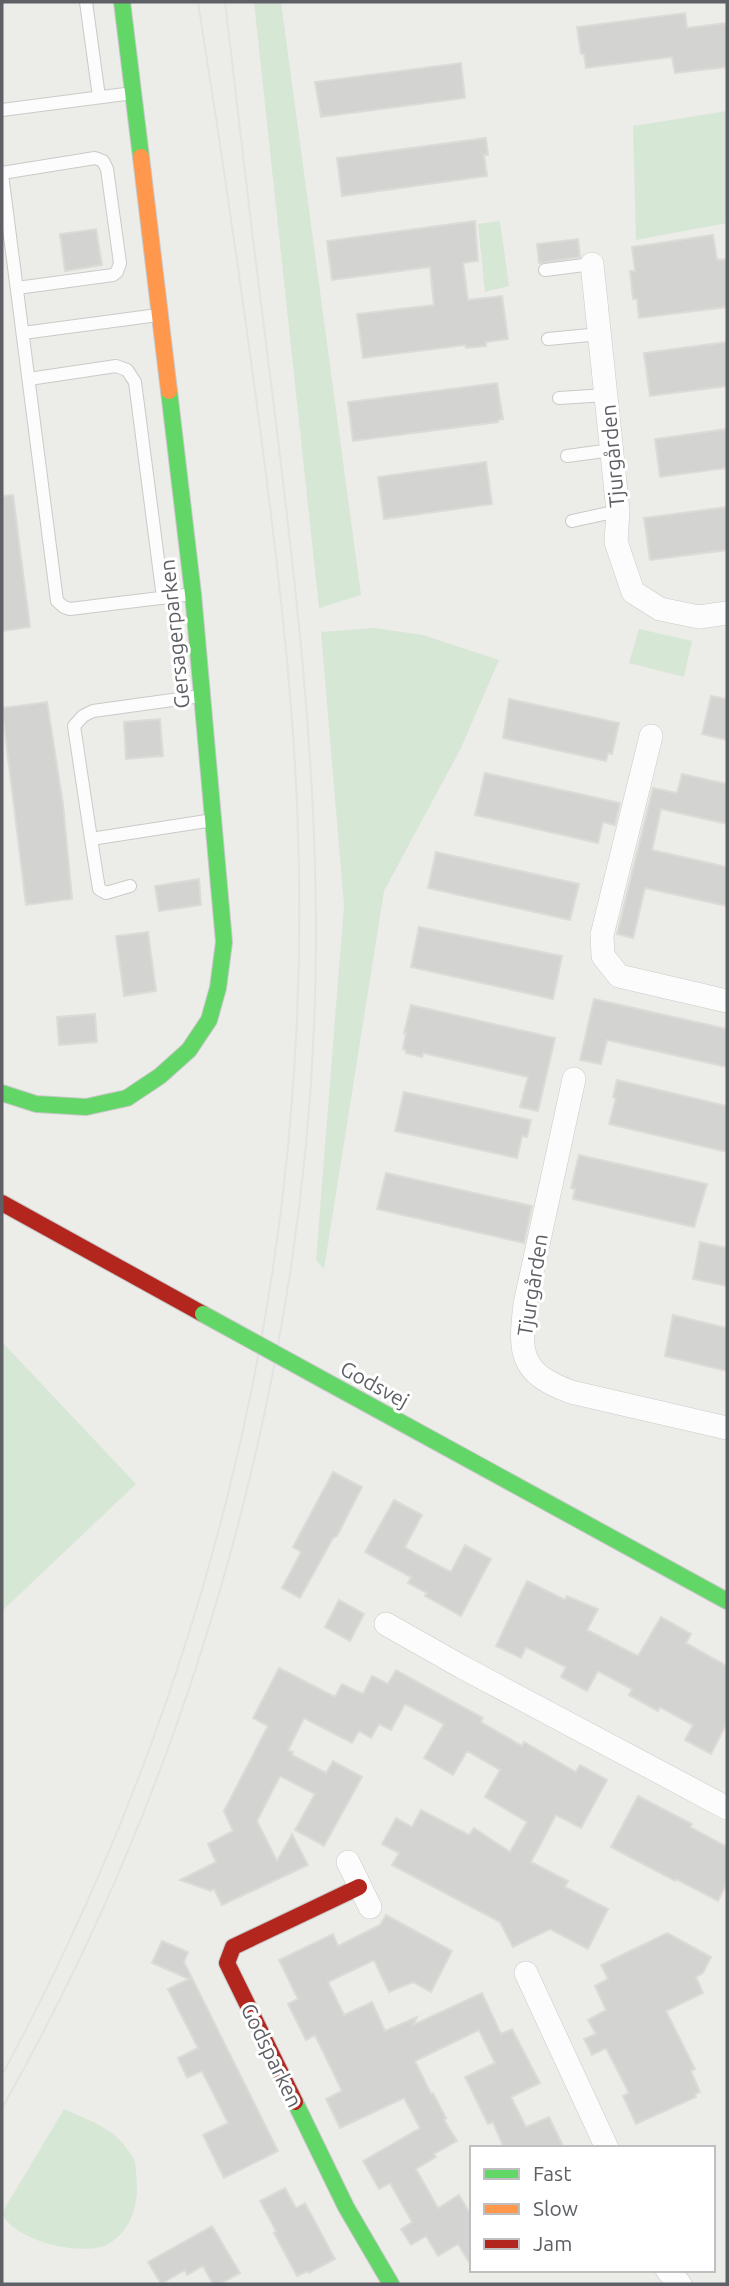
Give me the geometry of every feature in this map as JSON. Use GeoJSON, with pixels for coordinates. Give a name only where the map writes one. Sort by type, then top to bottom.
{"type":"FeatureCollection","features":[{"type":"Feature","properties":{"kind":"street","name":"Gersagerparken"},"geometry":{"type":"LineString","coordinates":[[2,1093],[37,1104],[86,1107],[128,1098],[160,1076],[189,1050],[209,1020],[218,988],[224,942],[193,594],[122,2]]}},
{"type":"Feature","properties":{"kind":"street","name":"Tjurgården"},"geometry":{"type":"LineString","coordinates":[[592,264],[618,511],[616,542],[633,592],[660,609],[699,617],[727,613]]}},
{"type":"Feature","properties":{"kind":"street"},"geometry":{"type":"LineString","coordinates":[[651,736],[602,935],[603,956],[619,976],[727,1001]]}},
{"type":"Feature","properties":{"kind":"street","name":"Tjurgården"},"geometry":{"type":"LineString","coordinates":[[574,1079],[525,1304],[521,1340],[526,1362],[549,1384],[571,1392],[727,1429]]}},
{"type":"Feature","properties":{"kind":"street","name":"Godsvej"},"geometry":{"type":"LineString","coordinates":[[2,1203],[727,1601]]}},
{"type":"Feature","properties":{"kind":"street"},"geometry":{"type":"LineString","coordinates":[[386,1624],[727,1808]]}},
{"type":"Feature","properties":{"kind":"street"},"geometry":{"type":"LineString","coordinates":[[348,1862],[370,1907]]}},
{"type":"Feature","properties":{"kind":"street","name":"Godsparken"},"geometry":{"type":"LineString","coordinates":[[359,1886],[233,1947],[227,1963],[346,2207],[391,2284]]}},
{"type":"Feature","properties":{"kind":"street"},"geometry":{"type":"LineString","coordinates":[[526,1973],[606,2146]]}},
{"type":"Feature","properties":{"kind":"lane"},"geometry":{"type":"LineString","coordinates":[[86,2],[99,97]]}},
{"type":"Feature","properties":{"kind":"lane"},"geometry":{"type":"LineString","coordinates":[[2,110],[133,93]]}},
{"type":"Feature","properties":{"kind":"lane"},"geometry":{"type":"LineString","coordinates":[[17,288],[113,275],[117,272],[120,263],[107,169],[99,159],[2,173],[57,601],[70,609],[193,594]]}},
{"type":"Feature","properties":{"kind":"lane","name":"Tjurgården"},"geometry":{"type":"LineString","coordinates":[[545,270],[592,264]]}},
{"type":"Feature","properties":{"kind":"lane"},"geometry":{"type":"LineString","coordinates":[[23,333],[160,315]]}},
{"type":"Feature","properties":{"kind":"lane"},"geometry":{"type":"LineString","coordinates":[[548,339],[600,334]]}},
{"type":"Feature","properties":{"kind":"lane"},"geometry":{"type":"LineString","coordinates":[[29,379],[116,366],[131,375],[135,382],[141,422],[163,598]]}},
{"type":"Feature","properties":{"kind":"lane"},"geometry":{"type":"LineString","coordinates":[[559,398],[606,395]]}},
{"type":"Feature","properties":{"kind":"lane"},"geometry":{"type":"LineString","coordinates":[[567,456],[612,450]]}},
{"type":"Feature","properties":{"kind":"lane"},"geometry":{"type":"LineString","coordinates":[[572,521],[618,511]]}},
{"type":"Feature","properties":{"kind":"lane"},"geometry":{"type":"LineString","coordinates":[[130,886],[106,893],[99,889],[74,726],[83,716],[93,711],[202,696]]}},
{"type":"Feature","properties":{"kind":"lane"},"geometry":{"type":"LineString","coordinates":[[91,839],[213,820]]}},
{"type":"Feature","properties":{"kind":"green space"},"geometry":{"type":"Polygon","coordinates":[[[254,2],[281,2],[361,595],[319,608],[254,2]]]}},
{"type":"Feature","properties":{"kind":"green space"},"geometry":{"type":"Polygon","coordinates":[[[727,111],[727,223],[636,240],[633,126],[727,111]]]}},
{"type":"Feature","properties":{"kind":"green space"},"geometry":{"type":"Polygon","coordinates":[[[500,221],[509,286],[485,292],[478,224],[500,221]]]}},
{"type":"Feature","properties":{"kind":"green space"},"geometry":{"type":"Polygon","coordinates":[[[374,628],[423,635],[499,660],[461,748],[384,891],[324,1269],[316,1260],[344,905],[321,632],[374,628]]]}},
{"type":"Feature","properties":{"kind":"green space"},"geometry":{"type":"Polygon","coordinates":[[[639,629],[692,641],[684,677],[629,663],[639,629]]]}},
{"type":"Feature","properties":{"kind":"green space"},"geometry":{"type":"Polygon","coordinates":[[[2,1342],[136,1484],[2,1611],[2,1342]]]}},
{"type":"Feature","properties":{"kind":"green space"},"geometry":{"type":"Polygon","coordinates":[[[64,2109],[112,2133],[135,2163],[137,2193],[129,2223],[117,2238],[97,2248],[82,2249],[49,2244],[19,2231],[8,2223],[2,2213],[64,2109]]]}},
{"type":"Feature","properties":{"kind":"building"},"geometry":{"type":"Polygon","coordinates":[[[685,13],[687,28],[727,23],[727,67],[675,73],[672,57],[586,68],[577,27],[685,13]]]}},
{"type":"Feature","properties":{"kind":"building"},"geometry":{"type":"Polygon","coordinates":[[[461,63],[465,98],[321,117],[315,82],[461,63]]]}},
{"type":"Feature","properties":{"kind":"building"},"geometry":{"type":"Polygon","coordinates":[[[486,138],[488,155],[484,155],[487,176],[342,196],[337,158],[486,138]]]}},
{"type":"Feature","properties":{"kind":"building"},"geometry":{"type":"Polygon","coordinates":[[[475,221],[478,261],[463,263],[468,300],[502,296],[508,339],[486,342],[486,346],[466,348],[465,345],[363,358],[357,314],[434,305],[430,267],[332,280],[327,241],[475,221]]]}},
{"type":"Feature","properties":{"kind":"building"},"geometry":{"type":"Polygon","coordinates":[[[96,229],[102,265],[65,271],[60,234],[96,229]]]}},
{"type":"Feature","properties":{"kind":"building"},"geometry":{"type":"Polygon","coordinates":[[[713,235],[717,260],[727,259],[727,307],[639,318],[637,299],[633,299],[630,271],[635,271],[632,247],[713,235]]]}},
{"type":"Feature","properties":{"kind":"building"},"geometry":{"type":"Polygon","coordinates":[[[578,239],[580,257],[539,263],[537,244],[578,239]]]}},
{"type":"Feature","properties":{"kind":"building"},"geometry":{"type":"Polygon","coordinates":[[[727,342],[727,386],[650,396],[644,353],[727,342]]]}},
{"type":"Feature","properties":{"kind":"building"},"geometry":{"type":"Polygon","coordinates":[[[497,383],[503,419],[498,422],[353,441],[348,402],[497,383]]]}},
{"type":"Feature","properties":{"kind":"building"},"geometry":{"type":"Polygon","coordinates":[[[727,429],[727,468],[660,477],[655,439],[727,429]]]}},
{"type":"Feature","properties":{"kind":"building"},"geometry":{"type":"Polygon","coordinates":[[[486,462],[492,504],[384,519],[378,477],[486,462]]]}},
{"type":"Feature","properties":{"kind":"building"},"geometry":{"type":"Polygon","coordinates":[[[13,495],[30,627],[2,631],[2,496],[13,495]]]}},
{"type":"Feature","properties":{"kind":"building"},"geometry":{"type":"Polygon","coordinates":[[[727,507],[727,550],[650,560],[644,518],[727,507]]]}},
{"type":"Feature","properties":{"kind":"building"},"geometry":{"type":"Polygon","coordinates":[[[711,696],[727,699],[727,740],[702,734],[711,696]]]}},
{"type":"Feature","properties":{"kind":"building"},"geometry":{"type":"Polygon","coordinates":[[[509,699],[619,723],[612,754],[608,753],[606,761],[503,738],[509,699]]]}},
{"type":"Feature","properties":{"kind":"building"},"geometry":{"type":"Polygon","coordinates":[[[47,702],[63,804],[72,899],[26,905],[2,708],[47,702]]]}},
{"type":"Feature","properties":{"kind":"building"},"geometry":{"type":"Polygon","coordinates":[[[160,719],[163,756],[126,759],[124,722],[160,719]]]}},
{"type":"Feature","properties":{"kind":"building"},"geometry":{"type":"Polygon","coordinates":[[[485,773],[620,803],[615,825],[603,822],[598,843],[475,815],[485,773]]]}},
{"type":"Feature","properties":{"kind":"building"},"geometry":{"type":"Polygon","coordinates":[[[682,774],[727,784],[727,824],[661,809],[652,850],[727,867],[727,906],[645,888],[633,938],[617,934],[653,788],[677,793],[682,774]]]}},
{"type":"Feature","properties":{"kind":"building"},"geometry":{"type":"Polygon","coordinates":[[[436,852],[579,884],[570,920],[428,888],[436,852]]]}},
{"type":"Feature","properties":{"kind":"building"},"geometry":{"type":"Polygon","coordinates":[[[199,879],[201,905],[159,911],[155,886],[199,879]]]}},
{"type":"Feature","properties":{"kind":"building"},"geometry":{"type":"Polygon","coordinates":[[[419,927],[562,956],[553,999],[411,967],[419,927]]]}},
{"type":"Feature","properties":{"kind":"building"},"geometry":{"type":"Polygon","coordinates":[[[148,932],[156,991],[124,996],[116,936],[148,932]]]}},
{"type":"Feature","properties":{"kind":"building"},"geometry":{"type":"Polygon","coordinates":[[[594,999],[727,1029],[727,1067],[607,1040],[601,1064],[580,1060],[594,999]]]}},
{"type":"Feature","properties":{"kind":"building"},"geometry":{"type":"Polygon","coordinates":[[[411,1005],[555,1038],[538,1111],[520,1107],[528,1077],[423,1053],[422,1057],[406,1053],[403,1049],[404,1033],[411,1005]]]}},
{"type":"Feature","properties":{"kind":"building"},"geometry":{"type":"Polygon","coordinates":[[[95,1014],[97,1042],[59,1045],[57,1017],[95,1014]]]}},
{"type":"Feature","properties":{"kind":"building"},"geometry":{"type":"Polygon","coordinates":[[[617,1080],[727,1106],[727,1152],[609,1124],[616,1098],[613,1097],[617,1080]]]}},
{"type":"Feature","properties":{"kind":"building"},"geometry":{"type":"Polygon","coordinates":[[[404,1092],[531,1120],[527,1137],[522,1136],[517,1158],[395,1131],[404,1092]]]}},
{"type":"Feature","properties":{"kind":"building"},"geometry":{"type":"Polygon","coordinates":[[[579,1155],[707,1184],[694,1227],[573,1199],[575,1189],[571,1188],[579,1155]]]}},
{"type":"Feature","properties":{"kind":"building"},"geometry":{"type":"Polygon","coordinates":[[[386,1173],[532,1206],[524,1243],[377,1209],[386,1173]]]}},
{"type":"Feature","properties":{"kind":"building"},"geometry":{"type":"Polygon","coordinates":[[[700,1242],[727,1248],[727,1286],[693,1279],[700,1242]]]}},
{"type":"Feature","properties":{"kind":"building"},"geometry":{"type":"Polygon","coordinates":[[[673,1315],[727,1328],[727,1371],[665,1356],[673,1315]]]}},
{"type":"Feature","properties":{"kind":"building"},"geometry":{"type":"Polygon","coordinates":[[[333,1472],[362,1487],[300,1598],[282,1588],[301,1552],[293,1547],[333,1472]]]}},
{"type":"Feature","properties":{"kind":"building"},"geometry":{"type":"Polygon","coordinates":[[[394,1500],[422,1515],[405,1547],[414,1553],[451,1572],[465,1545],[491,1559],[461,1616],[408,1583],[411,1577],[365,1552],[394,1500]]]}},
{"type":"Feature","properties":{"kind":"building"},"geometry":{"type":"Polygon","coordinates":[[[527,1581],[565,1600],[567,1596],[598,1609],[587,1630],[638,1656],[661,1617],[691,1634],[686,1643],[727,1666],[727,1723],[711,1754],[685,1740],[693,1725],[660,1707],[658,1711],[629,1695],[632,1689],[598,1671],[587,1691],[561,1677],[566,1667],[526,1647],[521,1658],[496,1646],[527,1581]]]}},
{"type":"Feature","properties":{"kind":"building"},"geometry":{"type":"Polygon","coordinates":[[[339,1600],[364,1614],[350,1641],[325,1627],[339,1600]]]}},
{"type":"Feature","properties":{"kind":"building"},"geometry":{"type":"Polygon","coordinates":[[[279,1668],[335,1697],[342,1684],[363,1694],[372,1676],[388,1684],[396,1670],[483,1718],[481,1722],[522,1746],[524,1742],[576,1772],[580,1765],[607,1780],[581,1828],[556,1815],[531,1862],[568,1881],[565,1887],[608,1909],[588,1949],[550,1929],[513,1947],[500,1922],[392,1865],[399,1853],[382,1844],[396,1818],[412,1827],[421,1810],[469,1835],[474,1828],[510,1852],[527,1822],[485,1797],[500,1770],[467,1751],[453,1775],[424,1758],[444,1724],[405,1704],[391,1730],[379,1724],[371,1738],[359,1731],[352,1743],[304,1718],[288,1750],[293,1752],[292,1755],[326,1773],[333,1761],[362,1777],[324,1846],[295,1830],[315,1794],[280,1776],[257,1821],[277,1861],[292,1834],[308,1865],[222,1905],[214,1889],[211,1891],[180,1880],[216,1862],[208,1844],[233,1831],[224,1811],[268,1726],[253,1718],[279,1668]]]}},
{"type":"Feature","properties":{"kind":"building"},"geometry":{"type":"Polygon","coordinates":[[[638,1796],[692,1824],[690,1827],[727,1847],[727,1883],[718,1901],[611,1847],[638,1796]]]}},
{"type":"Feature","properties":{"kind":"building"},"geometry":{"type":"Polygon","coordinates":[[[386,1915],[452,1951],[431,1992],[413,1982],[389,1992],[374,1960],[328,1982],[344,2015],[372,2002],[385,2031],[417,2017],[413,2025],[482,1993],[501,2034],[512,2029],[540,2083],[511,2097],[526,2127],[549,2117],[563,2146],[503,2146],[493,2122],[488,2124],[465,2077],[495,2063],[479,2030],[415,2061],[457,2141],[434,2154],[436,2157],[416,2169],[438,2208],[459,2195],[470,2214],[470,2264],[458,2244],[438,2256],[426,2236],[411,2245],[401,2229],[412,2222],[390,2183],[379,2189],[363,2161],[420,2128],[404,2098],[340,2128],[326,2099],[342,2091],[315,2035],[306,2040],[288,2004],[298,1999],[279,1960],[333,1934],[338,1946],[380,1925],[386,1915]]]}},
{"type":"Feature","properties":{"kind":"building"},"geometry":{"type":"Polygon","coordinates":[[[667,1933],[711,1957],[703,1973],[696,1977],[703,1993],[666,2011],[695,2069],[691,2071],[700,2092],[695,2094],[696,2097],[636,2124],[623,2096],[629,2093],[606,2048],[592,2055],[584,2039],[596,2034],[588,2020],[606,2010],[595,1986],[608,1979],[601,1965],[667,1933]]]}},
{"type":"Feature","properties":{"kind":"building"},"geometry":{"type":"Polygon","coordinates":[[[162,1941],[188,1952],[184,1962],[278,2151],[224,2178],[203,2135],[228,2123],[202,2071],[187,2078],[178,2058],[198,2048],[168,1989],[189,1979],[152,1963],[162,1941]]]}},
{"type":"Feature","properties":{"kind":"building"},"geometry":{"type":"Polygon","coordinates":[[[285,2188],[296,2208],[305,2203],[335,2259],[309,2273],[308,2271],[297,2276],[260,2201],[285,2188]]]}},
{"type":"Feature","properties":{"kind":"building"},"geometry":{"type":"Polygon","coordinates":[[[212,2226],[240,2273],[220,2284],[213,2284],[203,2266],[187,2275],[185,2270],[161,2284],[148,2262],[212,2226]]]}},
{"type":"Feature","properties":{"kind":"tram line"},"geometry":{"type":"LineString","coordinates":[[2,2075],[72,1934],[134,1790],[186,1643],[228,1494],[261,1342],[284,1187],[296,1031],[299,873],[295,764],[281,599],[261,436],[198,2]]}},
{"type":"Feature","properties":{"kind":"tram line"},"geometry":{"type":"LineString","coordinates":[[2,2108],[76,1966],[141,1818],[197,1665],[242,1509],[277,1350],[301,1189],[314,1028],[315,867],[310,756],[289,534],[225,2]]}},
{"type":"Feature","properties":{"kind":"traffic: fast"},"geometry":{"type":"LineString","coordinates":[[122,2],[141,157]]}},
{"type":"Feature","properties":{"kind":"traffic: fast"},"geometry":{"type":"LineString","coordinates":[[2,1093],[36,1104],[86,1107],[127,1098],[160,1076],[189,1050],[209,1020],[218,988],[224,942],[193,594],[169,391]]}},
{"type":"Feature","properties":{"kind":"traffic: fast"},"geometry":{"type":"LineString","coordinates":[[203,1314],[327,1382]]}},
{"type":"Feature","properties":{"kind":"traffic: fast"},"geometry":{"type":"LineString","coordinates":[[327,1382],[727,1601]]}},
{"type":"Feature","properties":{"kind":"traffic: fast"},"geometry":{"type":"LineString","coordinates":[[295,2102],[346,2207],[391,2284]]}},
{"type":"Feature","properties":{"kind":"traffic: slow"},"geometry":{"type":"LineString","coordinates":[[141,157],[169,391]]}},
{"type":"Feature","properties":{"kind":"traffic: jam"},"geometry":{"type":"LineString","coordinates":[[2,1203],[203,1314]]}},
{"type":"Feature","properties":{"kind":"traffic: jam"},"geometry":{"type":"LineString","coordinates":[[295,2102],[227,1963],[233,1947],[359,1887]]}}]}
